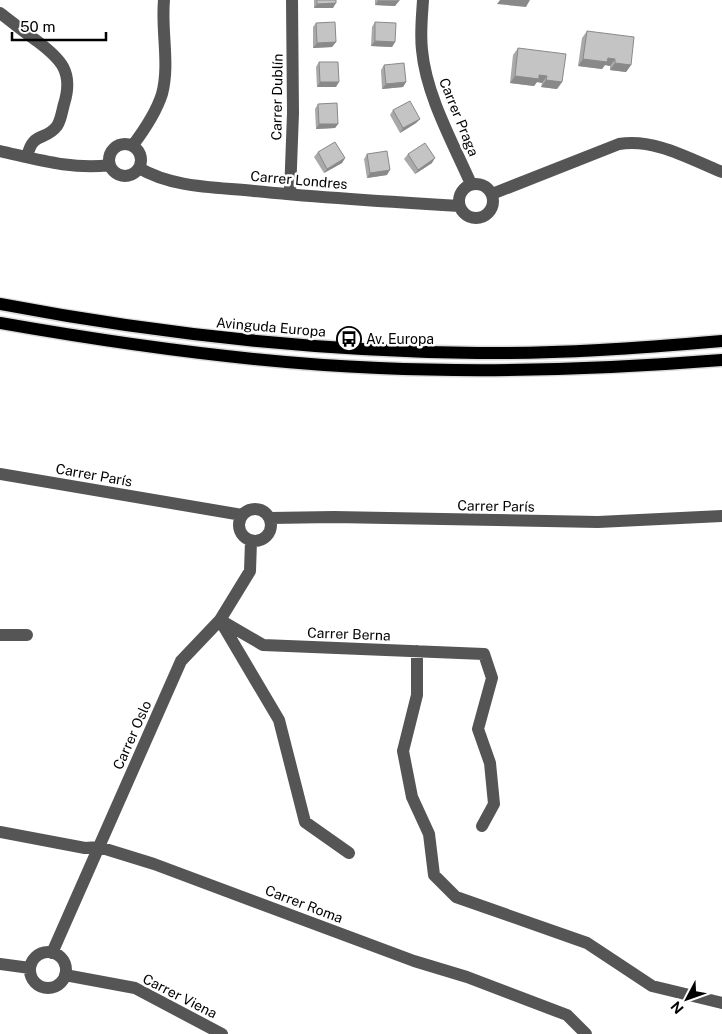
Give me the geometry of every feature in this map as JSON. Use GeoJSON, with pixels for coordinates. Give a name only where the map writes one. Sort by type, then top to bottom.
{"type":"FeatureCollection","features":[{"type":"Feature","properties":{"kind":"main road","name":"Avinguda Europa"},"geometry":{"type":"LineString","coordinates":[[0,304],[114,325],[324,347],[477,353],[618,350],[722,341]]}},
{"type":"Feature","properties":{"kind":"main road"},"geometry":{"type":"LineString","coordinates":[[0,322],[68,335],[149,347],[284,362],[379,368],[541,370],[722,360]]}},
{"type":"Feature","properties":{"kind":"main road"},"geometry":{"type":"LineString","coordinates":[[574,351],[575,369]]}},
{"type":"Feature","properties":{"kind":"street"},"geometry":{"type":"LineString","coordinates":[[133,145],[148,124],[162,92],[165,68],[164,0]]}},
{"type":"Feature","properties":{"kind":"street","name":"Carrer Dublín"},"geometry":{"type":"LineString","coordinates":[[290,194],[293,113],[292,0]]}},
{"type":"Feature","properties":{"kind":"street","name":"Carrer Praga"},"geometry":{"type":"LineString","coordinates":[[423,0],[421,24],[422,51],[429,87],[471,184]]}},
{"type":"Feature","properties":{"kind":"street"},"geometry":{"type":"LineString","coordinates":[[0,13],[55,55],[67,76],[68,92],[59,122],[52,130],[33,141],[27,157]]}},
{"type":"Feature","properties":{"kind":"street"},"geometry":{"type":"LineString","coordinates":[[492,194],[619,144],[631,142],[653,145],[722,172]]}},
{"type":"Feature","properties":{"kind":"street"},"geometry":{"type":"LineString","coordinates":[[123,143],[133,145],[140,153],[140,168],[126,176],[115,173],[110,165],[109,158],[113,148],[123,143]]}},
{"type":"Feature","properties":{"kind":"street"},"geometry":{"type":"LineString","coordinates":[[0,151],[61,164],[85,167],[110,165]]}},
{"type":"Feature","properties":{"kind":"street","name":"Carrer Londres"},"geometry":{"type":"LineString","coordinates":[[140,168],[162,178],[182,183],[290,194],[459,206]]}},
{"type":"Feature","properties":{"kind":"street"},"geometry":{"type":"LineString","coordinates":[[471,184],[483,185],[492,194],[491,210],[482,217],[476,218],[466,215],[459,206],[462,189],[471,184]]}},
{"type":"Feature","properties":{"kind":"street","name":"Carrer París"},"geometry":{"type":"LineString","coordinates":[[0,474],[242,515]]}},
{"type":"Feature","properties":{"kind":"street"},"geometry":{"type":"LineString","coordinates":[[251,509],[262,510],[270,518],[272,528],[266,538],[256,542],[250,541],[242,535],[239,525],[242,515],[251,509]]}},
{"type":"Feature","properties":{"kind":"street","name":"Carrer París"},"geometry":{"type":"LineString","coordinates":[[270,518],[334,517],[598,522],[722,516]]}},
{"type":"Feature","properties":{"kind":"street","name":"Carrer Oslo"},"geometry":{"type":"LineString","coordinates":[[52,953],[181,661],[220,620],[250,571],[250,541]]}},
{"type":"Feature","properties":{"kind":"street"},"geometry":{"type":"LineString","coordinates":[[220,620],[279,720],[305,822],[349,854]]}},
{"type":"Feature","properties":{"kind":"street","name":"Carrer Berna"},"geometry":{"type":"LineString","coordinates":[[220,620],[263,646],[484,654],[492,678],[478,729],[490,762],[494,804],[482,826]]}},
{"type":"Feature","properties":{"kind":"street"},"geometry":{"type":"LineString","coordinates":[[0,635],[27,635]]}},
{"type":"Feature","properties":{"kind":"street"},"geometry":{"type":"LineString","coordinates":[[417,651],[417,695],[403,751],[412,797],[428,834],[434,875],[456,897],[587,942],[652,986],[722,1003]]}},
{"type":"Feature","properties":{"kind":"street","name":"Carrer Roma"},"geometry":{"type":"LineString","coordinates":[[0,832],[86,848],[99,847],[154,864],[414,961],[467,977],[567,1015],[586,1034]]}},
{"type":"Feature","properties":{"kind":"street"},"geometry":{"type":"LineString","coordinates":[[46,952],[52,953],[62,959],[65,975],[58,984],[47,988],[32,979],[30,968],[35,957],[46,952]]}},
{"type":"Feature","properties":{"kind":"street"},"geometry":{"type":"LineString","coordinates":[[0,964],[30,968]]}},
{"type":"Feature","properties":{"kind":"street","name":"Carrer Viena"},"geometry":{"type":"LineString","coordinates":[[65,975],[135,988],[222,1034]]}},
{"type":"Feature","properties":{"kind":"building"},"geometry":{"type":"Polygon","coordinates":[[[317,0],[336,0],[336,3],[317,4],[317,0]]]}},
{"type":"Feature","properties":{"kind":"building"},"geometry":{"type":"Polygon","coordinates":[[[399,0],[399,1],[378,1],[399,0]]]}},
{"type":"Feature","properties":{"kind":"building"},"geometry":{"type":"Polygon","coordinates":[[[335,22],[336,42],[317,43],[316,23],[335,22]]]}},
{"type":"Feature","properties":{"kind":"building"},"geometry":{"type":"Polygon","coordinates":[[[375,22],[396,23],[395,42],[375,41],[375,22]]]}},
{"type":"Feature","properties":{"kind":"building"},"geometry":{"type":"Polygon","coordinates":[[[587,31],[634,37],[631,65],[615,63],[615,59],[608,58],[607,62],[583,59],[587,31]]]}},
{"type":"Feature","properties":{"kind":"building"},"geometry":{"type":"Polygon","coordinates":[[[518,48],[566,54],[562,82],[546,80],[547,76],[539,75],[539,79],[515,76],[518,48]]]}},
{"type":"Feature","properties":{"kind":"building"},"geometry":{"type":"Polygon","coordinates":[[[319,62],[338,62],[339,82],[320,82],[319,62]]]}},
{"type":"Feature","properties":{"kind":"building"},"geometry":{"type":"Polygon","coordinates":[[[404,63],[406,82],[386,84],[384,65],[404,63]]]}},
{"type":"Feature","properties":{"kind":"building"},"geometry":{"type":"Polygon","coordinates":[[[410,101],[420,119],[403,128],[393,110],[410,101]]]}},
{"type":"Feature","properties":{"kind":"building"},"geometry":{"type":"Polygon","coordinates":[[[337,103],[338,124],[319,124],[318,104],[337,103]]]}},
{"type":"Feature","properties":{"kind":"building"},"geometry":{"type":"Polygon","coordinates":[[[335,142],[345,158],[327,169],[318,152],[335,142]]]}},
{"type":"Feature","properties":{"kind":"building"},"geometry":{"type":"Polygon","coordinates":[[[425,143],[435,158],[418,170],[408,154],[425,143]]]}},
{"type":"Feature","properties":{"kind":"building"},"geometry":{"type":"Polygon","coordinates":[[[387,151],[390,170],[370,173],[367,154],[387,151]]]}},
{"type":"Feature","properties":{"kind":"place","name":"Av. Europa"},"geometry":{"type":"Point","coordinates":[349,339]}}]}
